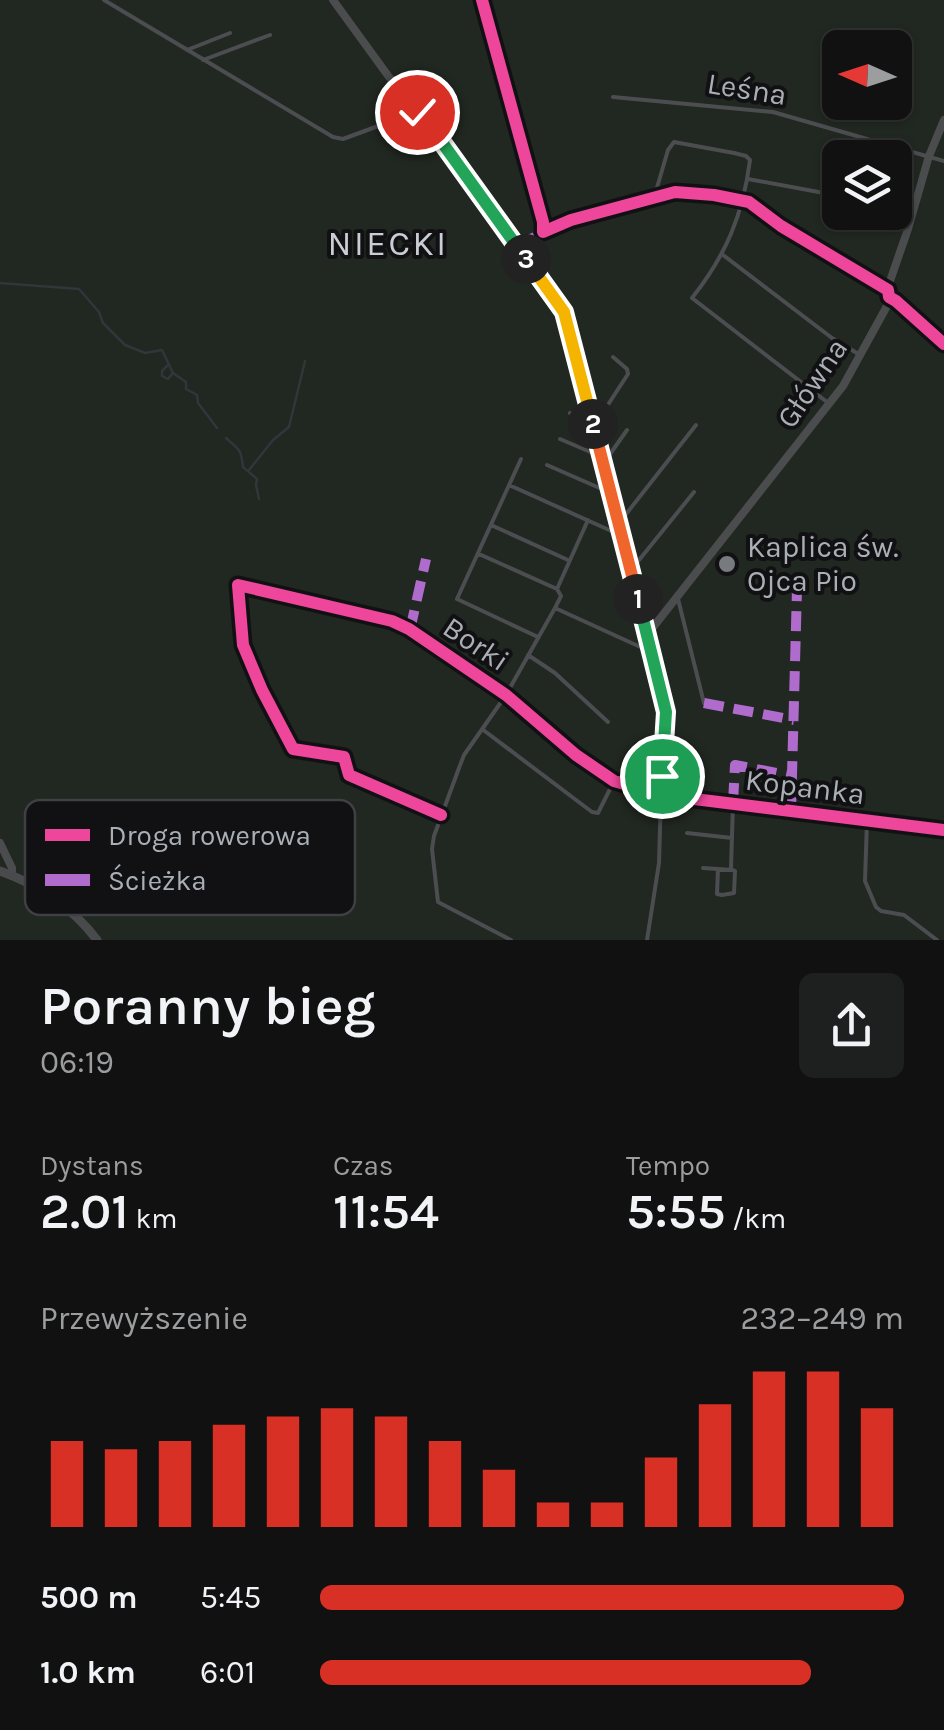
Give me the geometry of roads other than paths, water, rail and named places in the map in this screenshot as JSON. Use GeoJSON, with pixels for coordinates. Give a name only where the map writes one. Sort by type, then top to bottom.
{"type":"FeatureCollection","features":[{"type":"Feature","properties":{"kind":"main road"},"geometry":{"type":"LineString","coordinates":[[0,871],[25,882]]}},
{"type":"Feature","properties":{"kind":"main road"},"geometry":{"type":"LineString","coordinates":[[74,915],[97,940]]}},
{"type":"Feature","properties":{"kind":"street"},"geometry":{"type":"LineString","coordinates":[[104,0],[333,138],[344,139],[420,110]]}},
{"type":"Feature","properties":{"kind":"street"},"geometry":{"type":"LineString","coordinates":[[334,0],[389,78],[420,110],[563,309],[666,712],[659,869],[647,940]]}},
{"type":"Feature","properties":{"kind":"street"},"geometry":{"type":"LineString","coordinates":[[482,0],[543,232]]}},
{"type":"Feature","properties":{"kind":"street"},"geometry":{"type":"LineString","coordinates":[[187,50],[230,33]]}},
{"type":"Feature","properties":{"kind":"street"},"geometry":{"type":"LineString","coordinates":[[203,60],[270,35]]}},
{"type":"Feature","properties":{"kind":"street","name":"Leśna"},"geometry":{"type":"LineString","coordinates":[[613,97],[773,112],[944,161]]}},
{"type":"Feature","properties":{"kind":"street","name":"Główna"},"geometry":{"type":"LineString","coordinates":[[912,214],[944,120]]}},
{"type":"Feature","properties":{"kind":"street"},"geometry":{"type":"LineString","coordinates":[[657,196],[664,162],[674,142],[750,160],[737,222],[723,255],[692,298],[830,405]]}},
{"type":"Feature","properties":{"kind":"street"},"geometry":{"type":"LineString","coordinates":[[748,178],[822,192]]}},
{"type":"Feature","properties":{"kind":"street"},"geometry":{"type":"LineString","coordinates":[[714,195],[749,202],[888,294],[944,344]]}},
{"type":"Feature","properties":{"kind":"street","name":"Główna"},"geometry":{"type":"LineString","coordinates":[[647,635],[830,405],[887,306],[907,230]]}},
{"type":"Feature","properties":{"kind":"street"},"geometry":{"type":"LineString","coordinates":[[723,255],[860,355]]}},
{"type":"Feature","properties":{"kind":"street"},"geometry":{"type":"LineString","coordinates":[[570,413],[593,422],[598,420],[628,374],[614,357]]}},
{"type":"Feature","properties":{"kind":"street"},"geometry":{"type":"LineString","coordinates":[[618,521],[696,425]]}},
{"type":"Feature","properties":{"kind":"street"},"geometry":{"type":"LineString","coordinates":[[560,439],[602,459],[608,457],[627,430]]}},
{"type":"Feature","properties":{"kind":"street"},"geometry":{"type":"LineString","coordinates":[[520,459],[457,600],[538,638]]}},
{"type":"Feature","properties":{"kind":"street"},"geometry":{"type":"LineString","coordinates":[[547,465],[611,493]]}},
{"type":"Feature","properties":{"kind":"street"},"geometry":{"type":"LineString","coordinates":[[509,485],[622,534]]}},
{"type":"Feature","properties":{"kind":"street"},"geometry":{"type":"LineString","coordinates":[[631,570],[694,492]]}},
{"type":"Feature","properties":{"kind":"street"},"geometry":{"type":"LineString","coordinates":[[556,590],[588,520]]}},
{"type":"Feature","properties":{"kind":"street"},"geometry":{"type":"LineString","coordinates":[[490,525],[570,560]]}},
{"type":"Feature","properties":{"kind":"street"},"geometry":{"type":"LineString","coordinates":[[478,553],[556,590],[561,596],[506,695],[464,756],[432,849],[438,902],[511,940]]}},
{"type":"Feature","properties":{"kind":"street","name":"Borki"},"geometry":{"type":"LineString","coordinates":[[441,816],[349,775],[344,757],[292,749],[243,645],[238,585],[392,621],[428,640],[506,695],[576,755],[614,781],[661,794]]}},
{"type":"Feature","properties":{"kind":"street"},"geometry":{"type":"LineString","coordinates":[[678,595],[704,703]]}},
{"type":"Feature","properties":{"kind":"street"},"geometry":{"type":"LineString","coordinates":[[556,608],[651,652]]}},
{"type":"Feature","properties":{"kind":"street"},"geometry":{"type":"LineString","coordinates":[[528,655],[608,722]]}},
{"type":"Feature","properties":{"kind":"street"},"geometry":{"type":"LineString","coordinates":[[482,729],[592,812],[598,813],[614,781]]}},
{"type":"Feature","properties":{"kind":"street","name":"Kopanka"},"geometry":{"type":"LineString","coordinates":[[661,794],[944,830]]}},
{"type":"Feature","properties":{"kind":"street"},"geometry":{"type":"LineString","coordinates":[[730,870],[734,803]]}},
{"type":"Feature","properties":{"kind":"street"},"geometry":{"type":"LineString","coordinates":[[867,820],[865,881],[876,907],[881,912],[904,915],[937,940]]}},
{"type":"Feature","properties":{"kind":"street"},"geometry":{"type":"LineString","coordinates":[[687,833],[732,838]]}},
{"type":"Feature","properties":{"kind":"street"},"geometry":{"type":"LineString","coordinates":[[0,843],[12,876]]}},
{"type":"Feature","properties":{"kind":"street"},"geometry":{"type":"LineString","coordinates":[[702,868],[718,869],[730,870],[736,873],[734,893],[718,895],[718,869]]}},
{"type":"Feature","properties":{"kind":"waterway"},"geometry":{"type":"LineString","coordinates":[[0,283],[79,289],[99,312],[103,323],[125,345],[145,353],[162,350],[173,373],[186,382],[186,389],[197,395],[198,403],[217,428]]}},
{"type":"Feature","properties":{"kind":"waterway"},"geometry":{"type":"LineString","coordinates":[[249,470],[289,427],[305,361]]}},
{"type":"Feature","properties":{"kind":"waterway"},"geometry":{"type":"LineString","coordinates":[[168,365],[162,376],[168,379],[172,374]]}},
{"type":"Feature","properties":{"kind":"waterway"},"geometry":{"type":"LineString","coordinates":[[226,438],[239,450],[243,467],[257,479],[259,499]]}},
{"type":"Feature","properties":{"kind":"place","name":"Kaplica św. Ojca Pio"},"geometry":{"type":"Point","coordinates":[727,564]}},
{"type":"Feature","properties":{"kind":"district","name":"NIECKI"},"geometry":{"type":"Point","coordinates":[388,243]}}]}
